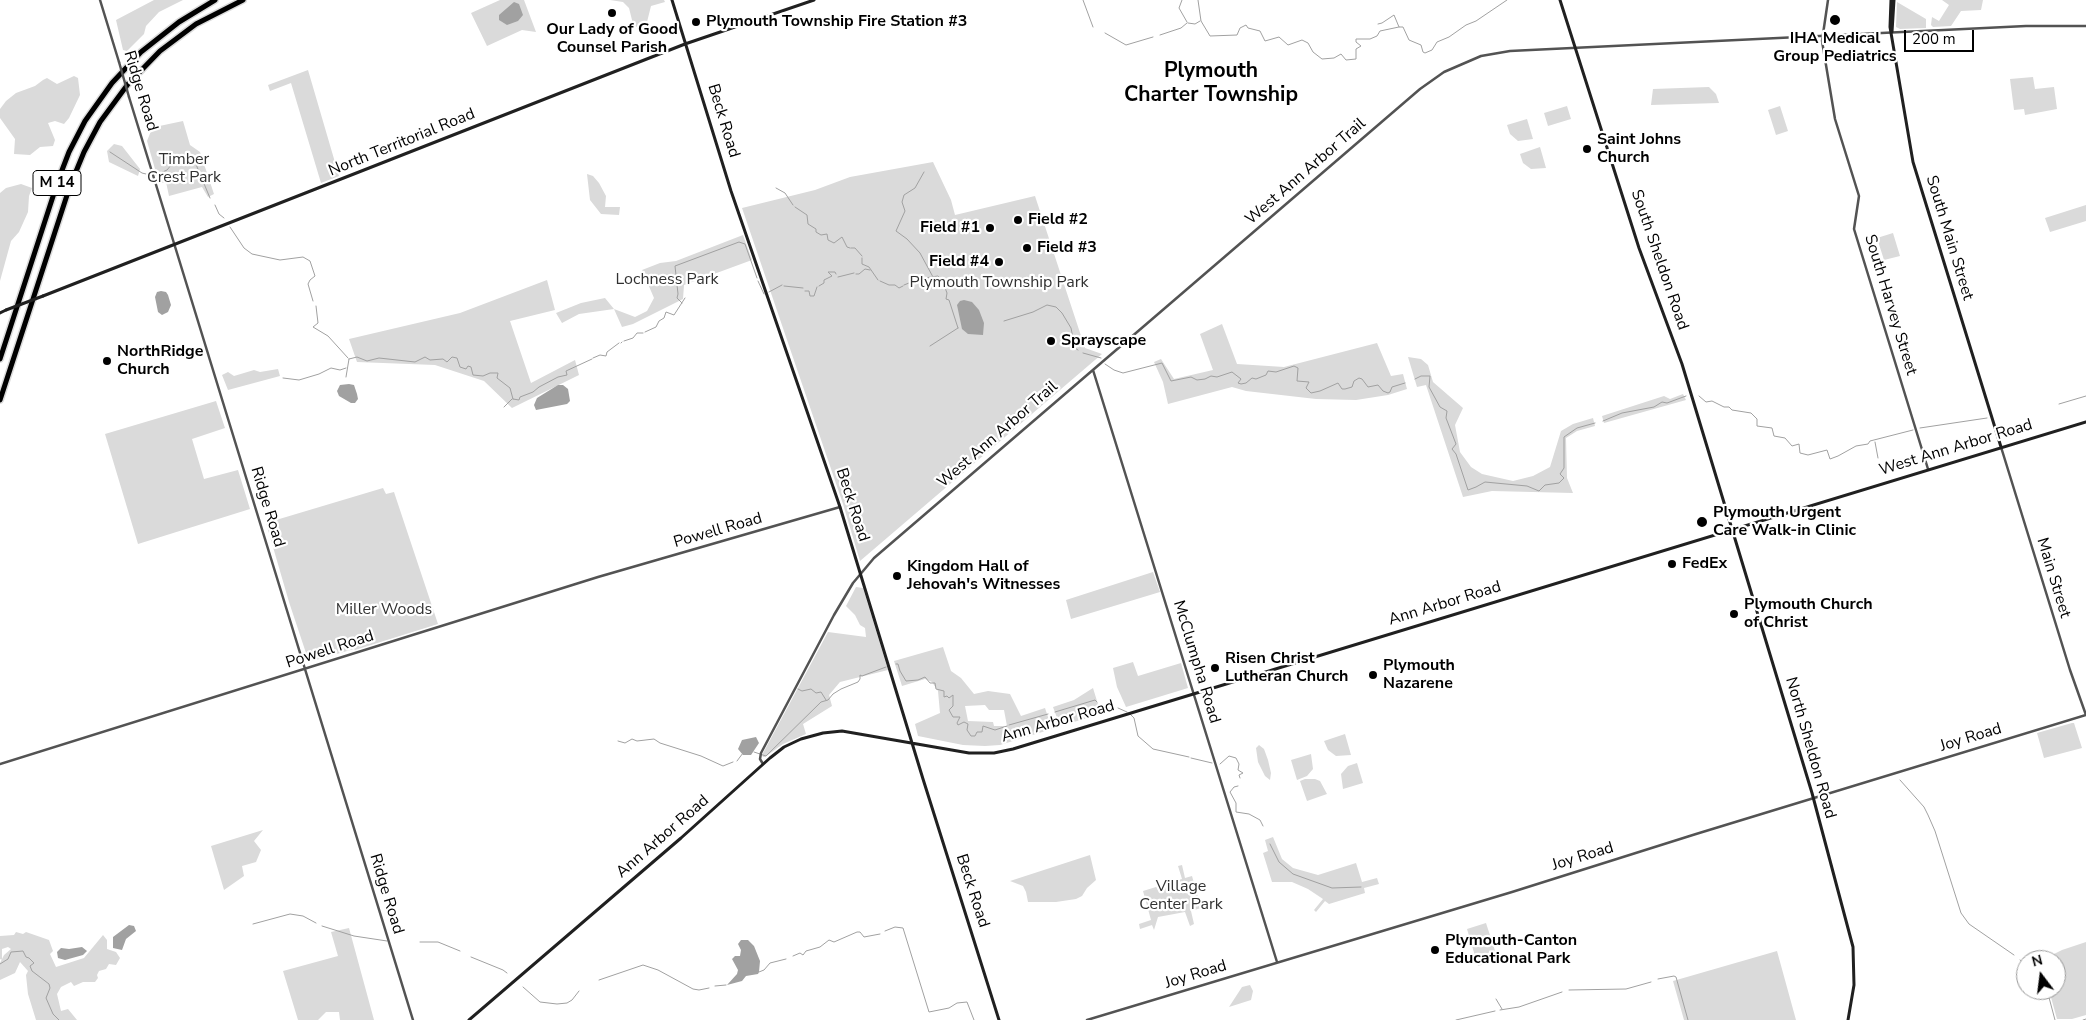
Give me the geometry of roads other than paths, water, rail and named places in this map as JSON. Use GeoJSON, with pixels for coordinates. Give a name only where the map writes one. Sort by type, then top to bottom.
{"type":"FeatureCollection","features":[{"type":"Feature","properties":{"kind":"highway","name":"M 14"},"geometry":{"type":"LineString","coordinates":[[0,359],[59,178],[69,152],[85,121],[112,82],[141,52],[179,22],[215,0]]}},
{"type":"Feature","properties":{"kind":"highway","name":"M 14"},"geometry":{"type":"LineString","coordinates":[[0,400],[70,186],[84,152],[100,122],[128,84],[160,52],[196,24],[243,0]]}},
{"type":"Feature","properties":{"kind":"main road","name":"Beck Road"},"geometry":{"type":"LineString","coordinates":[[672,0],[738,212],[840,507],[999,1020]]}},
{"type":"Feature","properties":{"kind":"main road","name":"North Territorial Road"},"geometry":{"type":"LineString","coordinates":[[0,313],[175,246],[685,44],[814,0]]}},
{"type":"Feature","properties":{"kind":"main road","name":"South Sheldon Road"},"geometry":{"type":"LineString","coordinates":[[1560,0],[1643,259],[1676,344],[1732,529]]}},
{"type":"Feature","properties":{"kind":"main road","name":"South Main Street"},"geometry":{"type":"LineString","coordinates":[[1892,0],[1892,32],[1912,162],[2001,447]]}},
{"type":"Feature","properties":{"kind":"main road","name":"West Ann Arbor Road"},"geometry":{"type":"LineString","coordinates":[[1732,529],[2086,422]]}},
{"type":"Feature","properties":{"kind":"main road","name":"Ann Arbor Road"},"geometry":{"type":"LineString","coordinates":[[469,1020],[681,838],[763,764],[789,744],[806,737],[823,733],[849,732],[969,753],[999,752],[1026,746],[1732,529]]}},
{"type":"Feature","properties":{"kind":"main road","name":"North Sheldon Road"},"geometry":{"type":"LineString","coordinates":[[1732,529],[1813,799],[1851,937],[1854,976],[1848,1020]]}},
{"type":"Feature","properties":{"kind":"street","name":"Ridge Road"},"geometry":{"type":"LineString","coordinates":[[100,0],[413,1020]]}},
{"type":"Feature","properties":{"kind":"street","name":"South Harvey Street"},"geometry":{"type":"LineString","coordinates":[[1828,0],[1822,36],[1835,120],[1859,196],[1854,229],[1928,469]]}},
{"type":"Feature","properties":{"kind":"street","name":"West Ann Arbor Trail"},"geometry":{"type":"LineString","coordinates":[[763,764],[761,754],[834,616],[861,573],[874,558],[1436,77],[1463,63],[1491,54],[1892,32],[2046,25],[2086,26]]}},
{"type":"Feature","properties":{"kind":"street","name":"McClumpha Road"},"geometry":{"type":"LineString","coordinates":[[1092,370],[1277,962]]}},
{"type":"Feature","properties":{"kind":"street","name":"Main Street"},"geometry":{"type":"LineString","coordinates":[[2001,447],[2067,661],[2086,716]]}},
{"type":"Feature","properties":{"kind":"street","name":"Powell Road"},"geometry":{"type":"LineString","coordinates":[[0,764],[598,577],[840,507]]}},
{"type":"Feature","properties":{"kind":"street","name":"Joy Road"},"geometry":{"type":"LineString","coordinates":[[1087,1020],[2086,716]]}},
{"type":"Feature","properties":{"kind":"waterway"},"geometry":{"type":"LineString","coordinates":[[1083,0],[1093,27]]}},
{"type":"Feature","properties":{"kind":"waterway"},"geometry":{"type":"LineString","coordinates":[[1182,0],[1179,8],[1187,22]]}},
{"type":"Feature","properties":{"kind":"waterway"},"geometry":{"type":"LineString","coordinates":[[1198,0],[1201,21],[1210,36],[1237,35],[1240,28],[1246,25],[1248,28],[1260,31],[1265,41],[1279,37],[1288,45],[1302,40],[1308,43],[1313,52],[1322,59],[1334,58],[1341,54],[1346,60],[1356,59],[1356,49],[1361,46],[1356,42],[1356,39],[1370,39],[1377,36],[1380,31],[1399,27]]}},
{"type":"Feature","properties":{"kind":"waterway"},"geometry":{"type":"LineString","coordinates":[[1378,24],[1394,15],[1399,27],[1403,27],[1409,40],[1421,45],[1425,53],[1432,50],[1437,42],[1476,21],[1507,0]]}},
{"type":"Feature","properties":{"kind":"waterway"},"geometry":{"type":"LineString","coordinates":[[1188,23],[1195,24],[1200,21]]}},
{"type":"Feature","properties":{"kind":"waterway"},"geometry":{"type":"LineString","coordinates":[[1160,35],[1181,28],[1187,23]]}},
{"type":"Feature","properties":{"kind":"waterway"},"geometry":{"type":"LineString","coordinates":[[1105,33],[1126,45],[1153,37]]}},
{"type":"Feature","properties":{"kind":"waterway"},"geometry":{"type":"LineString","coordinates":[[110,152],[142,173],[150,175]]}},
{"type":"Feature","properties":{"kind":"waterway"},"geometry":{"type":"LineString","coordinates":[[156,175],[167,170],[177,158],[192,158],[210,198]]}},
{"type":"Feature","properties":{"kind":"waterway"},"geometry":{"type":"LineString","coordinates":[[924,172],[915,188],[904,195],[902,202],[905,211],[896,231],[907,239],[920,253],[933,277]]}},
{"type":"Feature","properties":{"kind":"waterway"},"geometry":{"type":"LineString","coordinates":[[776,188],[785,193],[793,205]]}},
{"type":"Feature","properties":{"kind":"waterway"},"geometry":{"type":"LineString","coordinates":[[215,205],[219,214],[224,218]]}},
{"type":"Feature","properties":{"kind":"waterway"},"geometry":{"type":"LineString","coordinates":[[795,207],[807,215],[808,224],[816,229],[816,232],[821,235],[827,234],[828,240],[834,243],[842,237],[847,247],[850,248]]}},
{"type":"Feature","properties":{"kind":"waterway"},"geometry":{"type":"LineString","coordinates":[[230,227],[244,248],[252,254],[280,260],[303,257],[310,261],[315,276],[308,284],[313,301]]}},
{"type":"Feature","properties":{"kind":"waterway"},"geometry":{"type":"LineString","coordinates":[[682,303],[677,298],[675,266],[739,242],[745,244],[757,278]]}},
{"type":"Feature","properties":{"kind":"waterway"},"geometry":{"type":"LineString","coordinates":[[851,248],[855,248],[862,256]]}},
{"type":"Feature","properties":{"kind":"waterway"},"geometry":{"type":"LineString","coordinates":[[862,258],[862,264],[869,267],[878,280]]}},
{"type":"Feature","properties":{"kind":"waterway"},"geometry":{"type":"LineString","coordinates":[[856,274],[865,269],[870,270]]}},
{"type":"Feature","properties":{"kind":"waterway"},"geometry":{"type":"LineString","coordinates":[[819,286],[824,283],[824,280],[832,276],[828,272],[835,272],[836,274]]}},
{"type":"Feature","properties":{"kind":"waterway"},"geometry":{"type":"LineString","coordinates":[[838,277],[854,273]]}},
{"type":"Feature","properties":{"kind":"waterway"},"geometry":{"type":"LineString","coordinates":[[925,278],[938,276],[942,280],[947,293],[946,299],[949,300],[958,328]]}},
{"type":"Feature","properties":{"kind":"waterway"},"geometry":{"type":"LineString","coordinates":[[758,281],[764,294]]}},
{"type":"Feature","properties":{"kind":"waterway"},"geometry":{"type":"LineString","coordinates":[[880,281],[899,288],[903,286]]}},
{"type":"Feature","properties":{"kind":"waterway"},"geometry":{"type":"LineString","coordinates":[[904,285],[914,281]]}},
{"type":"Feature","properties":{"kind":"waterway"},"geometry":{"type":"LineString","coordinates":[[769,292],[782,285]]}},
{"type":"Feature","properties":{"kind":"waterway"},"geometry":{"type":"LineString","coordinates":[[784,286],[803,288]]}},
{"type":"Feature","properties":{"kind":"waterway"},"geometry":{"type":"LineString","coordinates":[[805,291],[809,291],[810,296],[814,296],[817,287]]}},
{"type":"Feature","properties":{"kind":"waterway"},"geometry":{"type":"LineString","coordinates":[[645,332],[656,327],[659,321],[664,318],[666,312],[674,315],[685,298]]}},
{"type":"Feature","properties":{"kind":"waterway"},"geometry":{"type":"LineString","coordinates":[[1004,321],[1033,312],[1047,305],[1056,307],[1071,328],[1075,348],[1078,350]]}},
{"type":"Feature","properties":{"kind":"waterway"},"geometry":{"type":"LineString","coordinates":[[316,306],[318,323],[313,327],[328,336],[348,358]]}},
{"type":"Feature","properties":{"kind":"waterway"},"geometry":{"type":"LineString","coordinates":[[930,346],[958,328]]}},
{"type":"Feature","properties":{"kind":"waterway"},"geometry":{"type":"LineString","coordinates":[[624,341],[633,338],[637,333],[643,333]]}},
{"type":"Feature","properties":{"kind":"waterway"},"geometry":{"type":"LineString","coordinates":[[593,358],[600,355],[606,356],[607,352],[619,343]]}},
{"type":"Feature","properties":{"kind":"waterway"},"geometry":{"type":"LineString","coordinates":[[1083,353],[1101,358]]}},
{"type":"Feature","properties":{"kind":"waterway"},"geometry":{"type":"LineString","coordinates":[[349,359],[357,357],[367,361],[379,358],[415,362],[425,357],[430,360],[443,359],[447,362],[452,357],[457,358],[460,367],[466,369],[468,366],[471,367],[473,375],[483,376],[490,373],[498,373],[497,378],[510,388],[513,399]]}},
{"type":"Feature","properties":{"kind":"waterway"},"geometry":{"type":"LineString","coordinates":[[346,377],[349,359]]}},
{"type":"Feature","properties":{"kind":"waterway"},"geometry":{"type":"LineString","coordinates":[[513,399],[519,400],[520,397],[533,392],[558,377],[567,375],[566,371],[592,359]]}},
{"type":"Feature","properties":{"kind":"waterway"},"geometry":{"type":"LineString","coordinates":[[1105,364],[1123,373],[1162,363],[1171,381],[1191,377],[1197,380],[1205,379],[1232,372],[1241,379],[1238,383],[1241,384],[1246,383],[1252,378],[1256,379],[1266,375],[1268,371],[1276,372],[1294,366],[1298,368],[1297,381],[1309,382],[1306,388],[1311,393],[1338,383],[1342,389],[1352,387],[1354,381],[1359,378],[1368,387],[1378,385],[1383,391],[1388,393],[1392,387],[1405,383]]}},
{"type":"Feature","properties":{"kind":"waterway"},"geometry":{"type":"LineString","coordinates":[[283,378],[299,380],[331,368],[340,370],[346,368]]}},
{"type":"Feature","properties":{"kind":"waterway"},"geometry":{"type":"LineString","coordinates":[[1415,379],[1421,376],[1430,376],[1429,387],[1440,407],[1447,411],[1446,418],[1456,444],[1452,449],[1456,454],[1468,490],[1485,482],[1527,486],[1539,491],[1545,485],[1559,483],[1564,478],[1560,474],[1564,468],[1564,437],[1577,428],[1595,423]]}},
{"type":"Feature","properties":{"kind":"waterway"},"geometry":{"type":"LineString","coordinates":[[1603,421],[1622,413],[1654,407],[1662,402],[1667,403],[1686,396]]}},
{"type":"Feature","properties":{"kind":"waterway"},"geometry":{"type":"LineString","coordinates":[[1699,396],[1706,402],[1712,401],[1724,407],[1729,407],[1732,410],[1751,413],[1757,419],[1757,426],[1772,428],[1774,436],[1785,438],[1792,446],[1799,444],[1800,453],[1808,455],[1827,450],[1830,459],[1856,446],[1868,444],[1870,441],[1913,430]]}},
{"type":"Feature","properties":{"kind":"waterway"},"geometry":{"type":"LineString","coordinates":[[2059,404],[2086,396]]}},
{"type":"Feature","properties":{"kind":"waterway"},"geometry":{"type":"LineString","coordinates":[[504,407],[512,399]]}},
{"type":"Feature","properties":{"kind":"waterway"},"geometry":{"type":"LineString","coordinates":[[1920,428],[1987,418]]}},
{"type":"Feature","properties":{"kind":"waterway"},"geometry":{"type":"LineString","coordinates":[[1875,442],[1878,458]]}},
{"type":"Feature","properties":{"kind":"waterway"},"geometry":{"type":"LineString","coordinates":[[896,664],[898,664],[906,681],[925,677],[930,683],[935,683],[936,689],[944,691],[944,697],[947,696],[949,698],[953,695],[953,706],[949,710],[953,717],[960,717],[958,725],[964,722],[968,724],[967,730],[971,736],[975,736],[977,732],[982,732],[983,726],[995,730],[1007,726]]}},
{"type":"Feature","properties":{"kind":"waterway"},"geometry":{"type":"LineString","coordinates":[[754,752],[766,756],[821,702],[828,700],[841,689],[858,682],[860,675],[862,676],[886,667]]}},
{"type":"Feature","properties":{"kind":"waterway"},"geometry":{"type":"LineString","coordinates":[[798,689],[802,691],[811,689],[816,693],[821,692],[826,700]]}},
{"type":"Feature","properties":{"kind":"waterway"},"geometry":{"type":"LineString","coordinates":[[1055,712],[1095,700],[1097,702]]}},
{"type":"Feature","properties":{"kind":"waterway"},"geometry":{"type":"LineString","coordinates":[[1118,708],[1127,712]]}},
{"type":"Feature","properties":{"kind":"waterway"},"geometry":{"type":"LineString","coordinates":[[1009,725],[1048,714]]}},
{"type":"Feature","properties":{"kind":"waterway"},"geometry":{"type":"LineString","coordinates":[[1130,714],[1134,718],[1138,736],[1153,749],[1189,757]]}},
{"type":"Feature","properties":{"kind":"waterway"},"geometry":{"type":"LineString","coordinates":[[618,741],[625,743],[632,739],[637,741],[654,739],[660,743],[701,756],[723,766],[733,762]]}},
{"type":"Feature","properties":{"kind":"waterway"},"geometry":{"type":"LineString","coordinates":[[737,761],[743,753]]}},
{"type":"Feature","properties":{"kind":"waterway"},"geometry":{"type":"LineString","coordinates":[[1220,764],[1229,756],[1236,758],[1239,764],[1238,770],[1243,773],[1239,775],[1240,778]]}},
{"type":"Feature","properties":{"kind":"waterway"},"geometry":{"type":"LineString","coordinates":[[1191,758],[1212,763]]}},
{"type":"Feature","properties":{"kind":"waterway"},"geometry":{"type":"LineString","coordinates":[[1900,780],[1924,807],[1928,815],[1935,831],[1961,913],[1969,924],[2014,955]]}},
{"type":"Feature","properties":{"kind":"waterway"},"geometry":{"type":"LineString","coordinates":[[1238,786],[1234,787],[1230,792],[1236,803],[1236,812],[1249,814],[1260,820],[1263,826]]}},
{"type":"Feature","properties":{"kind":"waterway"},"geometry":{"type":"LineString","coordinates":[[1270,844],[1279,862],[1293,874],[1332,888],[1361,887]]}},
{"type":"Feature","properties":{"kind":"waterway"},"geometry":{"type":"LineString","coordinates":[[253,924],[290,914],[303,916],[316,923]]}},
{"type":"Feature","properties":{"kind":"waterway"},"geometry":{"type":"LineString","coordinates":[[322,926],[354,936],[387,941]]}},
{"type":"Feature","properties":{"kind":"waterway"},"geometry":{"type":"LineString","coordinates":[[885,931],[895,927],[903,928],[929,1012],[949,1008],[957,1003],[967,1002],[974,1020]]}},
{"type":"Feature","properties":{"kind":"waterway"},"geometry":{"type":"LineString","coordinates":[[793,956],[800,953],[803,955],[806,951],[820,947],[829,940],[834,942],[857,932],[860,932],[864,937],[880,934]]}},
{"type":"Feature","properties":{"kind":"waterway"},"geometry":{"type":"LineString","coordinates":[[420,942],[438,942],[460,951]]}},
{"type":"Feature","properties":{"kind":"waterway"},"geometry":{"type":"LineString","coordinates":[[0,964],[8,959],[11,952],[23,951],[26,957],[34,963],[30,966],[32,971],[49,984],[50,988],[46,998],[53,1014],[59,1020]]}},
{"type":"Feature","properties":{"kind":"waterway"},"geometry":{"type":"LineString","coordinates":[[471,957],[507,973]]}},
{"type":"Feature","properties":{"kind":"waterway"},"geometry":{"type":"LineString","coordinates":[[759,972],[764,970],[770,963],[786,959]]}},
{"type":"Feature","properties":{"kind":"waterway"},"geometry":{"type":"LineString","coordinates":[[599,980],[643,965],[658,970],[693,989],[709,988]]}},
{"type":"Feature","properties":{"kind":"waterway"},"geometry":{"type":"LineString","coordinates":[[1658,979],[1676,977],[1688,1020]]}},
{"type":"Feature","properties":{"kind":"waterway"},"geometry":{"type":"LineString","coordinates":[[1569,990],[1626,989],[1651,982]]}},
{"type":"Feature","properties":{"kind":"waterway"},"geometry":{"type":"LineString","coordinates":[[715,986],[726,985]]}},
{"type":"Feature","properties":{"kind":"waterway"},"geometry":{"type":"LineString","coordinates":[[523,987],[540,1002],[557,1004],[567,1003],[579,991]]}},
{"type":"Feature","properties":{"kind":"waterway"},"geometry":{"type":"LineString","coordinates":[[1500,1010],[1519,1007],[1562,992]]}},
{"type":"Feature","properties":{"kind":"waterway"},"geometry":{"type":"LineString","coordinates":[[1496,999],[1502,1009]]}},
{"type":"Feature","properties":{"kind":"waterway"},"geometry":{"type":"LineString","coordinates":[[2050,1000],[2055,1020]]}},
{"type":"Feature","properties":{"kind":"waterway"},"geometry":{"type":"LineString","coordinates":[[1456,1020],[1495,1011]]}},
{"type":"Feature","properties":{"kind":"place","name":"Our Lady of Good Counsel Parish"},"geometry":{"type":"Point","coordinates":[612,13]}},
{"type":"Feature","properties":{"kind":"place","name":"IHA Medical Group Pediatrics"},"geometry":{"type":"Point","coordinates":[1835,20]}},
{"type":"Feature","properties":{"kind":"place","name":"Plymouth Township Fire Station #3"},"geometry":{"type":"Point","coordinates":[696,22]}},
{"type":"Feature","properties":{"kind":"place","name":"Saint Johns Church"},"geometry":{"type":"Point","coordinates":[1587,149]}},
{"type":"Feature","properties":{"kind":"place","name":"Field #2"},"geometry":{"type":"Point","coordinates":[1018,220]}},
{"type":"Feature","properties":{"kind":"place","name":"Field #1"},"geometry":{"type":"Point","coordinates":[990,228]}},
{"type":"Feature","properties":{"kind":"place","name":"Field #3"},"geometry":{"type":"Point","coordinates":[1027,248]}},
{"type":"Feature","properties":{"kind":"place","name":"Field #4"},"geometry":{"type":"Point","coordinates":[999,262]}},
{"type":"Feature","properties":{"kind":"place","name":"Sprayscape"},"geometry":{"type":"Point","coordinates":[1051,341]}},
{"type":"Feature","properties":{"kind":"place","name":"NorthRidge Church"},"geometry":{"type":"Point","coordinates":[107,361]}},
{"type":"Feature","properties":{"kind":"place","name":"Plymouth Urgent Care Walk-in Clinic"},"geometry":{"type":"Point","coordinates":[1702,522]}},
{"type":"Feature","properties":{"kind":"place","name":"FedEx"},"geometry":{"type":"Point","coordinates":[1672,564]}},
{"type":"Feature","properties":{"kind":"place","name":"Kingdom Hall of Jehovah's Witnesses"},"geometry":{"type":"Point","coordinates":[897,576]}},
{"type":"Feature","properties":{"kind":"place","name":"Plymouth Church of Christ"},"geometry":{"type":"Point","coordinates":[1734,614]}},
{"type":"Feature","properties":{"kind":"place","name":"Risen Christ Lutheran Church"},"geometry":{"type":"Point","coordinates":[1215,668]}},
{"type":"Feature","properties":{"kind":"place","name":"Plymouth Nazarene"},"geometry":{"type":"Point","coordinates":[1373,675]}},
{"type":"Feature","properties":{"kind":"place","name":"Plymouth-Canton Educational Park"},"geometry":{"type":"Point","coordinates":[1435,950]}},
{"type":"Feature","properties":{"kind":"district","name":"Plymouth Charter Township"},"geometry":{"type":"Point","coordinates":[1211,84]}},
{"type":"Feature","properties":{"kind":"park label","name":"Timber Crest Park"},"geometry":{"type":"Point","coordinates":[184,169]}},
{"type":"Feature","properties":{"kind":"park label","name":"Lochness Park"},"geometry":{"type":"Point","coordinates":[667,280]}},
{"type":"Feature","properties":{"kind":"park label","name":"Plymouth Township Park"},"geometry":{"type":"Point","coordinates":[999,283]}},
{"type":"Feature","properties":{"kind":"park label","name":"Miller Woods"},"geometry":{"type":"Point","coordinates":[384,610]}},
{"type":"Feature","properties":{"kind":"park label","name":"Village Center Park"},"geometry":{"type":"Point","coordinates":[1181,896]}}]}
